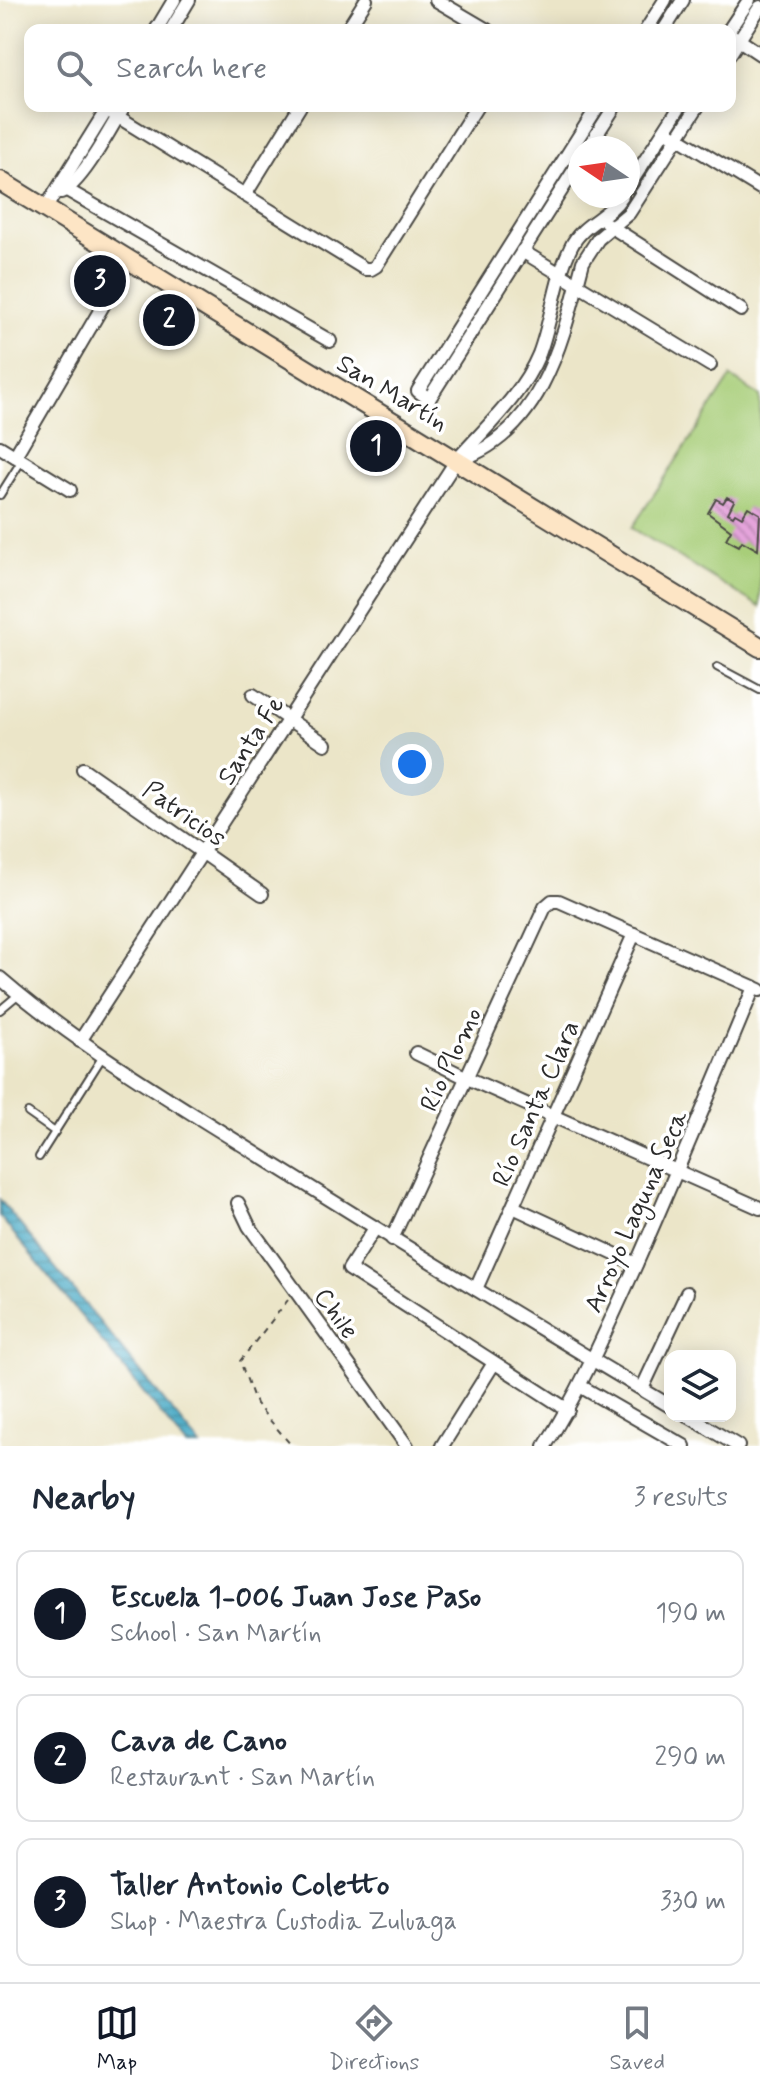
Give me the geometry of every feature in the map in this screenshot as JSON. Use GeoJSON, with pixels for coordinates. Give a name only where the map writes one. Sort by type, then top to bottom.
{"type":"FeatureCollection","features":[{"type":"Feature","properties":{"kind":"main road","name":"San Martín"},"geometry":{"type":"LineString","coordinates":[[0,181],[57,193],[129,261],[760,647]]}},
{"type":"Feature","properties":{"kind":"street"},"geometry":{"type":"LineString","coordinates":[[160,24],[174,0]]}},
{"type":"Feature","properties":{"kind":"street"},"geometry":{"type":"LineString","coordinates":[[175,24],[189,0]]}},
{"type":"Feature","properties":{"kind":"street"},"geometry":{"type":"LineString","coordinates":[[351,24],[366,0]]}},
{"type":"Feature","properties":{"kind":"street"},"geometry":{"type":"LineString","coordinates":[[436,0],[477,24]]}},
{"type":"Feature","properties":{"kind":"street"},"geometry":{"type":"LineString","coordinates":[[650,24],[665,0]]}},
{"type":"Feature","properties":{"kind":"street"},"geometry":{"type":"LineString","coordinates":[[668,24],[683,0]]}},
{"type":"Feature","properties":{"kind":"street"},"geometry":{"type":"LineString","coordinates":[[736,28],[749,0]]}},
{"type":"Feature","properties":{"kind":"street"},"geometry":{"type":"LineString","coordinates":[[736,32],[760,7]]}},
{"type":"Feature","properties":{"kind":"street"},"geometry":{"type":"LineString","coordinates":[[736,37],[760,54]]}},
{"type":"Feature","properties":{"kind":"street"},"geometry":{"type":"LineString","coordinates":[[113,112],[57,193],[330,341]]}},
{"type":"Feature","properties":{"kind":"street"},"geometry":{"type":"LineString","coordinates":[[117,112],[245,195],[365,269],[371,269],[376,266],[473,112]]}},
{"type":"Feature","properties":{"kind":"street"},"geometry":{"type":"LineString","coordinates":[[245,195],[296,112]]}},
{"type":"Feature","properties":{"kind":"street"},"geometry":{"type":"LineString","coordinates":[[568,180],[429,399],[418,391],[594,112]]}},
{"type":"Feature","properties":{"kind":"street"},"geometry":{"type":"LineString","coordinates":[[596,136],[611,112]]}},
{"type":"Feature","properties":{"kind":"street"},"geometry":{"type":"LineString","coordinates":[[640,169],[676,112]]}},
{"type":"Feature","properties":{"kind":"street"},"geometry":{"type":"LineString","coordinates":[[456,461],[481,453],[504,436],[538,392],[554,363],[589,250],[629,213],[694,112]]}},
{"type":"Feature","properties":{"kind":"street"},"geometry":{"type":"LineString","coordinates":[[665,130],[760,188]]}},
{"type":"Feature","properties":{"kind":"street","name":"Santa Fe"},"geometry":{"type":"LineString","coordinates":[[80,1041],[456,461],[509,402],[538,356],[571,247],[580,232],[613,208]]}},
{"type":"Feature","properties":{"kind":"street"},"geometry":{"type":"LineString","coordinates":[[598,218],[741,310]]}},
{"type":"Feature","properties":{"kind":"street"},"geometry":{"type":"LineString","coordinates":[[522,251],[710,365]]}},
{"type":"Feature","properties":{"kind":"street"},"geometry":{"type":"LineString","coordinates":[[18,458],[129,261]]}},
{"type":"Feature","properties":{"kind":"street"},"geometry":{"type":"LineString","coordinates":[[538,356],[554,363]]}},
{"type":"Feature","properties":{"kind":"street"},"geometry":{"type":"LineString","coordinates":[[489,425],[504,436]]}},
{"type":"Feature","properties":{"kind":"street"},"geometry":{"type":"LineString","coordinates":[[0,447],[70,490]]}},
{"type":"Feature","properties":{"kind":"street"},"geometry":{"type":"LineString","coordinates":[[253,695],[325,744]]}},
{"type":"Feature","properties":{"kind":"street","name":"Patricios"},"geometry":{"type":"LineString","coordinates":[[83,769],[262,894]]}},
{"type":"Feature","properties":{"kind":"street","name":"Río Plomo"},"geometry":{"type":"LineString","coordinates":[[392,1239],[545,907],[552,901],[559,901],[634,934]]}},
{"type":"Feature","properties":{"kind":"street"},"geometry":{"type":"LineString","coordinates":[[634,934],[757,988]]}},
{"type":"Feature","properties":{"kind":"street","name":"Río Santa Clara"},"geometry":{"type":"LineString","coordinates":[[476,1289],[634,934]]}},
{"type":"Feature","properties":{"kind":"street"},"geometry":{"type":"LineString","coordinates":[[0,978],[103,1056],[392,1239],[664,1402]]}},
{"type":"Feature","properties":{"kind":"street","name":"Arroyo Laguna Seca"},"geometry":{"type":"LineString","coordinates":[[545,1446],[568,1410],[593,1360],[757,988]]}},
{"type":"Feature","properties":{"kind":"street"},"geometry":{"type":"LineString","coordinates":[[416,1053],[760,1208]]}},
{"type":"Feature","properties":{"kind":"street","name":"Chile"},"geometry":{"type":"LineString","coordinates":[[238,1203],[249,1226],[294,1291],[407,1446]]}},
{"type":"Feature","properties":{"kind":"street"},"geometry":{"type":"LineString","coordinates":[[513,1207],[636,1264]]}},
{"type":"Feature","properties":{"kind":"street"},"geometry":{"type":"LineString","coordinates":[[375,1228],[349,1269],[568,1410]]}},
{"type":"Feature","properties":{"kind":"street"},"geometry":{"type":"LineString","coordinates":[[642,1389],[687,1293]]}},
{"type":"Feature","properties":{"kind":"street"},"geometry":{"type":"LineString","coordinates":[[442,1446],[494,1363]]}},
{"type":"Feature","properties":{"kind":"street"},"geometry":{"type":"LineString","coordinates":[[580,1386],[681,1445]]}},
{"type":"Feature","properties":{"kind":"street"},"geometry":{"type":"LineString","coordinates":[[698,1422],[738,1446]]}},
{"type":"Feature","properties":{"kind":"lane"},"geometry":{"type":"LineString","coordinates":[[0,495],[18,458]]}},
{"type":"Feature","properties":{"kind":"lane"},"geometry":{"type":"LineString","coordinates":[[717,667],[760,690]]}},
{"type":"Feature","properties":{"kind":"lane"},"geometry":{"type":"LineString","coordinates":[[0,1010],[19,994]]}},
{"type":"Feature","properties":{"kind":"lane"},"geometry":{"type":"LineString","coordinates":[[39,1157],[103,1056]]}},
{"type":"Feature","properties":{"kind":"lane"},"geometry":{"type":"LineString","coordinates":[[28,1113],[55,1132]]}},
{"type":"Feature","properties":{"kind":"path"},"geometry":{"type":"LineString","coordinates":[[292,1446],[256,1404],[240,1361],[294,1291]]}},
{"type":"Feature","properties":{"kind":"green space"},"geometry":{"type":"Polygon","coordinates":[[[731,377],[760,396],[760,607],[632,528],[731,377]]]}},
{"type":"Feature","properties":{"kind":"water"},"geometry":{"type":"Polygon","coordinates":[[[0,1200],[201,1446],[187,1446],[0,1217],[0,1200]]]}},
{"type":"Feature","properties":{"kind":"building"},"geometry":{"type":"Polygon","coordinates":[[[727,497],[734,501],[728,513],[733,516],[735,513],[742,517],[748,507],[760,514],[758,550],[742,541],[739,546],[726,539],[731,530],[708,513],[716,499],[723,503],[727,497]]]}},
{"type":"Feature","properties":{"kind":"place","name":"Taller Antonio Coletto"},"geometry":{"type":"Point","coordinates":[100,281]}},
{"type":"Feature","properties":{"kind":"place","name":"Cava de Cano"},"geometry":{"type":"Point","coordinates":[169,320]}},
{"type":"Feature","properties":{"kind":"place","name":"Escuela 1-006 Juan Jose Paso"},"geometry":{"type":"Point","coordinates":[376,446]}}]}
